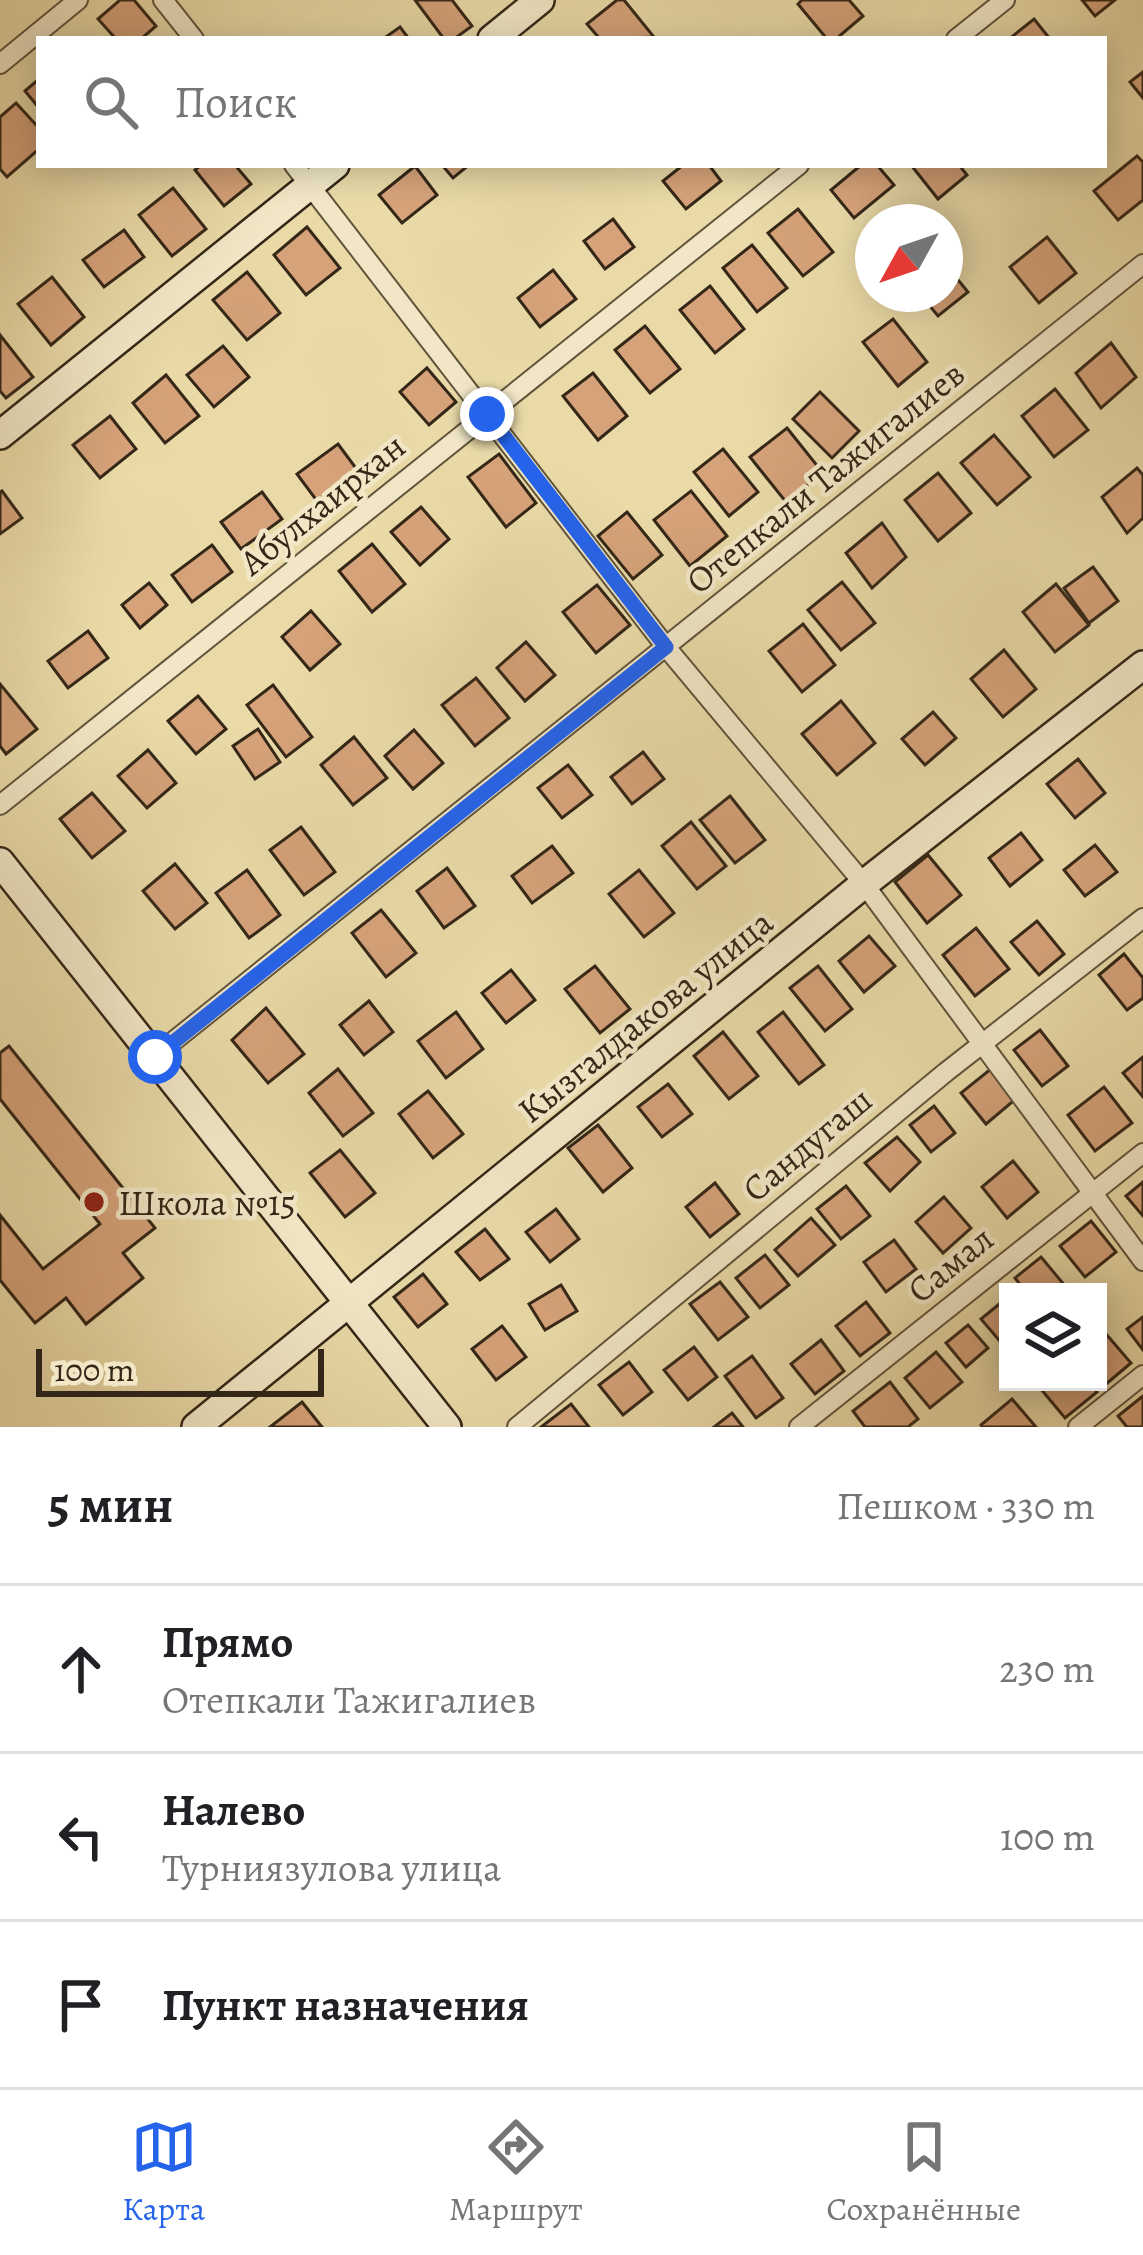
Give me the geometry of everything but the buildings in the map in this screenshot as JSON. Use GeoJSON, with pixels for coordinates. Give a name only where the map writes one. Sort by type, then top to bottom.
{"type":"FeatureCollection","features":[{"type":"Feature","properties":{"kind":"street"},"geometry":{"type":"LineString","coordinates":[[0,64],[78,0]]}},
{"type":"Feature","properties":{"kind":"street"},"geometry":{"type":"LineString","coordinates":[[163,0],[192,36]]}},
{"type":"Feature","properties":{"kind":"street"},"geometry":{"type":"LineString","coordinates":[[496,36],[540,0]]}},
{"type":"Feature","properties":{"kind":"street"},"geometry":{"type":"LineString","coordinates":[[960,36],[1005,0]]}},
{"type":"Feature","properties":{"kind":"street","name":"Абулхаирхан"},"geometry":{"type":"LineString","coordinates":[[0,805],[795,168]]}},
{"type":"Feature","properties":{"kind":"street"},"geometry":{"type":"LineString","coordinates":[[0,436],[302,175],[666,647],[864,884],[1143,1261]]}},
{"type":"Feature","properties":{"kind":"street","name":"Отепкали Тажигалиев"},"geometry":{"type":"LineString","coordinates":[[155,1057],[1143,264]]}},
{"type":"Feature","properties":{"kind":"street","name":"Кызгалдакова улица"},"geometry":{"type":"LineString","coordinates":[[196,1427],[864,884],[1143,665]]}},
{"type":"Feature","properties":{"kind":"street"},"geometry":{"type":"LineString","coordinates":[[0,862],[447,1427]]}},
{"type":"Feature","properties":{"kind":"street","name":"Сандугаш"},"geometry":{"type":"LineString","coordinates":[[518,1427],[985,1042],[1143,918]]}},
{"type":"Feature","properties":{"kind":"street","name":"Самал"},"geometry":{"type":"LineString","coordinates":[[799,1427],[1143,1153]]}},
{"type":"Feature","properties":{"kind":"street"},"geometry":{"type":"LineString","coordinates":[[1078,1427],[1143,1375]]}},
{"type":"Feature","properties":{"kind":"place","name":"Школа №15"},"geometry":{"type":"Point","coordinates":[94,1202]}},
{"type":"Feature","properties":{"kind":"route"},"geometry":{"type":"LineString","coordinates":[[155,1057],[666,647],[487,414]]}}]}
